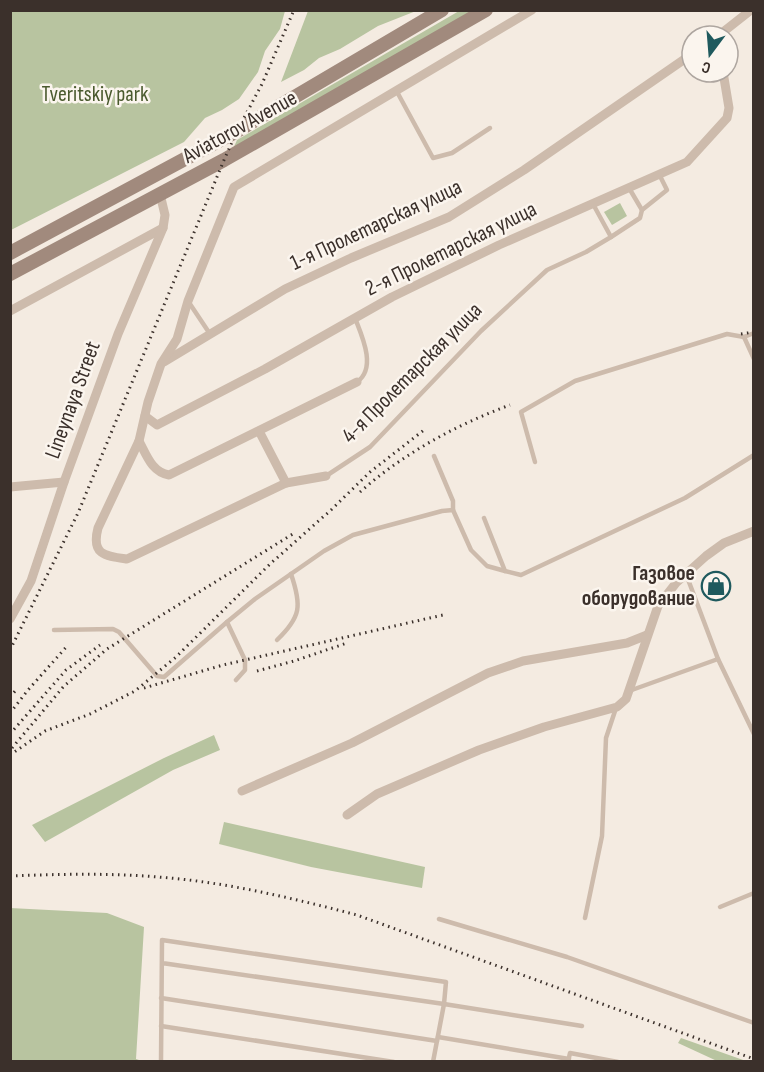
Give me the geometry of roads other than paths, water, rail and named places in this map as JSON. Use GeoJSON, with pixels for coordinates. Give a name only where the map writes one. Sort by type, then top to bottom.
{"type":"FeatureCollection","features":[{"type":"Feature","properties":{"kind":"main road","name":"Aviatorov Avenue"},"geometry":{"type":"LineString","coordinates":[[10,253],[237,131],[442,10]]}},
{"type":"Feature","properties":{"kind":"main road","name":"Aviatorov Avenue"},"geometry":{"type":"LineString","coordinates":[[10,274],[160,194],[486,10]]}},
{"type":"Feature","properties":{"kind":"street","name":"Aviatorov Avenue"},"geometry":{"type":"LineString","coordinates":[[188,301],[234,187],[532,10]]}},
{"type":"Feature","properties":{"kind":"street"},"geometry":{"type":"LineString","coordinates":[[733,24],[751,10]]}},
{"type":"Feature","properties":{"kind":"street","name":"1-я Пролетарская улица"},"geometry":{"type":"LineString","coordinates":[[161,364],[285,289],[351,258],[449,217],[524,170],[680,62]]}},
{"type":"Feature","properties":{"kind":"street","name":"2-я Пролетарская улица"},"geometry":{"type":"LineString","coordinates":[[145,417],[157,425],[266,369],[392,297],[499,245],[687,162],[727,118],[729,108],[725,84]]}},
{"type":"Feature","properties":{"kind":"street","name":"Lineynaya Street"},"geometry":{"type":"LineString","coordinates":[[10,619],[31,581],[118,334],[164,228],[165,214],[160,194]]}},
{"type":"Feature","properties":{"kind":"street"},"geometry":{"type":"LineString","coordinates":[[10,311],[164,228]]}},
{"type":"Feature","properties":{"kind":"street"},"geometry":{"type":"LineString","coordinates":[[139,441],[161,364],[177,339],[188,301]]}},
{"type":"Feature","properties":{"kind":"street","name":"4-я Пролетарская улица"},"geometry":{"type":"LineString","coordinates":[[139,441],[155,470],[160,474],[170,475],[357,382]]}},
{"type":"Feature","properties":{"kind":"street"},"geometry":{"type":"LineString","coordinates":[[259,431],[286,483]]}},
{"type":"Feature","properties":{"kind":"street","name":"4-я Пролетарская улица"},"geometry":{"type":"LineString","coordinates":[[139,441],[96,537],[99,551],[104,555],[128,559],[286,483],[327,476]]}},
{"type":"Feature","properties":{"kind":"street"},"geometry":{"type":"LineString","coordinates":[[10,487],[64,482]]}},
{"type":"Feature","properties":{"kind":"street"},"geometry":{"type":"LineString","coordinates":[[347,815],[377,794],[479,750],[544,727],[617,707],[626,699],[658,606],[676,583],[724,543],[753,531]]}},
{"type":"Feature","properties":{"kind":"street"},"geometry":{"type":"LineString","coordinates":[[242,791],[352,743],[488,674],[523,661],[627,643],[647,635]]}},
{"type":"Feature","properties":{"kind":"lane"},"geometry":{"type":"LineString","coordinates":[[396,90],[433,158],[452,153],[490,128]]}},
{"type":"Feature","properties":{"kind":"lane","name":"4-я Пролетарская улица"},"geometry":{"type":"LineString","coordinates":[[327,476],[370,447],[481,331],[548,270],[586,252],[640,218],[642,210],[667,190],[659,174]]}},
{"type":"Feature","properties":{"kind":"lane"},"geometry":{"type":"LineString","coordinates":[[629,188],[642,210]]}},
{"type":"Feature","properties":{"kind":"lane"},"geometry":{"type":"LineString","coordinates":[[593,204],[612,237]]}},
{"type":"Feature","properties":{"kind":"lane"},"geometry":{"type":"LineString","coordinates":[[188,301],[210,334]]}},
{"type":"Feature","properties":{"kind":"lane"},"geometry":{"type":"LineString","coordinates":[[355,318],[364,342],[367,362],[362,378],[357,382]]}},
{"type":"Feature","properties":{"kind":"lane"},"geometry":{"type":"LineString","coordinates":[[535,462],[521,412],[575,381],[727,333],[744,337],[753,333]]}},
{"type":"Feature","properties":{"kind":"lane"},"geometry":{"type":"LineString","coordinates":[[744,337],[753,359]]}},
{"type":"Feature","properties":{"kind":"lane"},"geometry":{"type":"LineString","coordinates":[[434,456],[453,501],[453,510],[471,550],[487,566],[521,575],[685,498],[753,455]]}},
{"type":"Feature","properties":{"kind":"lane"},"geometry":{"type":"LineString","coordinates":[[54,630],[113,629],[119,632],[155,674],[164,677],[255,599],[324,551],[353,535],[431,513],[453,510]]}},
{"type":"Feature","properties":{"kind":"lane"},"geometry":{"type":"LineString","coordinates":[[483,518],[505,571]]}},
{"type":"Feature","properties":{"kind":"lane"},"geometry":{"type":"LineString","coordinates":[[276,640],[291,626],[298,607],[297,590],[291,574]]}},
{"type":"Feature","properties":{"kind":"lane"},"geometry":{"type":"LineString","coordinates":[[686,574],[718,658],[753,734]]}},
{"type":"Feature","properties":{"kind":"lane"},"geometry":{"type":"LineString","coordinates":[[227,622],[246,660],[245,670],[236,680]]}},
{"type":"Feature","properties":{"kind":"lane"},"geometry":{"type":"LineString","coordinates":[[629,691],[718,658]]}},
{"type":"Feature","properties":{"kind":"lane"},"geometry":{"type":"LineString","coordinates":[[585,918],[602,836],[606,738],[617,707]]}},
{"type":"Feature","properties":{"kind":"lane"},"geometry":{"type":"LineString","coordinates":[[720,908],[753,893]]}},
{"type":"Feature","properties":{"kind":"lane"},"geometry":{"type":"LineString","coordinates":[[439,919],[567,957],[753,1023]]}},
{"type":"Feature","properties":{"kind":"lane"},"geometry":{"type":"LineString","coordinates":[[161,1062],[162,940],[446,982],[433,1062]]}},
{"type":"Feature","properties":{"kind":"lane"},"geometry":{"type":"LineString","coordinates":[[162,963],[582,1026]]}},
{"type":"Feature","properties":{"kind":"lane"},"geometry":{"type":"LineString","coordinates":[[161,998],[569,1060],[570,1053],[618,1062]]}},
{"type":"Feature","properties":{"kind":"lane"},"geometry":{"type":"LineString","coordinates":[[161,1026],[394,1062]]}},
{"type":"Feature","properties":{"kind":"railway"},"geometry":{"type":"LineString","coordinates":[[10,650],[78,513],[224,160],[262,84],[294,10]]}},
{"type":"Feature","properties":{"kind":"railway"},"geometry":{"type":"LineString","coordinates":[[741,334],[754,332]]}},
{"type":"Feature","properties":{"kind":"railway"},"geometry":{"type":"LineString","coordinates":[[360,492],[394,465],[431,441],[510,405]]}},
{"type":"Feature","properties":{"kind":"railway"},"geometry":{"type":"LineString","coordinates":[[10,755],[45,731],[90,714],[135,691],[176,657],[270,564],[370,472],[424,430]]}},
{"type":"Feature","properties":{"kind":"railway"},"geometry":{"type":"LineString","coordinates":[[12,748],[64,686],[107,649],[296,532]]}},
{"type":"Feature","properties":{"kind":"railway"},"geometry":{"type":"LineString","coordinates":[[144,688],[223,665],[443,615]]}},
{"type":"Feature","properties":{"kind":"railway"},"geometry":{"type":"LineString","coordinates":[[257,671],[347,643]]}},
{"type":"Feature","properties":{"kind":"railway"},"geometry":{"type":"LineString","coordinates":[[10,713],[68,645]]}},
{"type":"Feature","properties":{"kind":"railway"},"geometry":{"type":"LineString","coordinates":[[10,734],[66,670],[100,645]]}},
{"type":"Feature","properties":{"kind":"railway"},"geometry":{"type":"LineString","coordinates":[[10,697],[16,690]]}},
{"type":"Feature","properties":{"kind":"railway"},"geometry":{"type":"LineString","coordinates":[[10,876],[84,874],[183,879],[259,891],[357,915],[754,1059]]}},
{"type":"Feature","properties":{"kind":"place","name":"Газовое оборудование"},"geometry":{"type":"Point","coordinates":[716,586]}},
{"type":"Feature","properties":{"kind":"park label","name":"Tveritskiy park"},"geometry":{"type":"Point","coordinates":[95,94]}}]}
